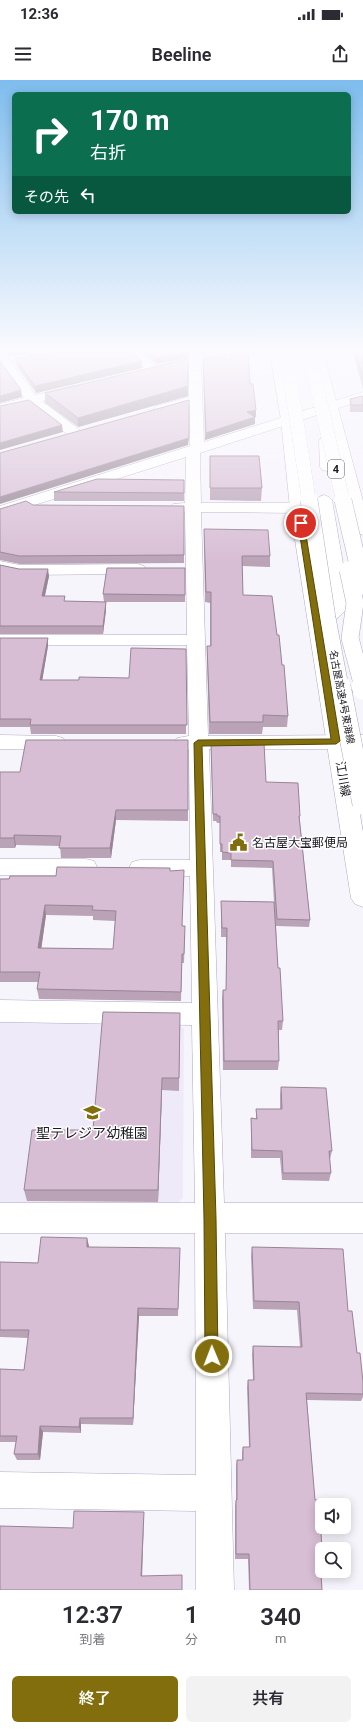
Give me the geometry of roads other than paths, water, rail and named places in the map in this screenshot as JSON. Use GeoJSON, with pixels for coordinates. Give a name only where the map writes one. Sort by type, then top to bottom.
{"type":"FeatureCollection","features":[{"type":"Feature","properties":{"kind":"main road"},"geometry":{"type":"LineString","coordinates":[[61,422],[76,434]]}},
{"type":"Feature","properties":{"kind":"main road"},"geometry":{"type":"LineString","coordinates":[[196,422],[192,507],[187,569],[196,640],[210,1219],[215,1590]]}},
{"type":"Feature","properties":{"kind":"main road"},"geometry":{"type":"LineString","coordinates":[[0,511],[280,422]]}},
{"type":"Feature","properties":{"kind":"main road","name":"江川線"},"geometry":{"type":"LineString","coordinates":[[288,422],[298,508],[363,898]]}},
{"type":"Feature","properties":{"kind":"main road","name":"名古屋高速4号東海線"},"geometry":{"type":"LineString","coordinates":[[297,422],[327,618],[363,804]]}},
{"type":"Feature","properties":{"kind":"main road"},"geometry":{"type":"LineString","coordinates":[[311,422],[323,477],[355,603],[350,638],[363,689]]}},
{"type":"Feature","properties":{"kind":"main road","name":"4"},"geometry":{"type":"LineString","coordinates":[[325,422],[363,586]]}},
{"type":"Feature","properties":{"kind":"main road"},"geometry":{"type":"LineString","coordinates":[[335,422],[361,508],[363,530]]}},
{"type":"Feature","properties":{"kind":"main road"},"geometry":{"type":"LineString","coordinates":[[327,618],[340,604],[323,477],[326,441],[336,426]]}},
{"type":"Feature","properties":{"kind":"main road"},"geometry":{"type":"LineString","coordinates":[[61,438],[91,430]]}},
{"type":"Feature","properties":{"kind":"main road"},"geometry":{"type":"LineString","coordinates":[[23,504],[40,507],[55,507]]}},
{"type":"Feature","properties":{"kind":"main road"},"geometry":{"type":"LineString","coordinates":[[162,507],[298,508]]}},
{"type":"Feature","properties":{"kind":"main road"},"geometry":{"type":"LineString","coordinates":[[0,566],[20,570],[155,569]]}},
{"type":"Feature","properties":{"kind":"main road"},"geometry":{"type":"LineString","coordinates":[[0,640],[196,640]]}},
{"type":"Feature","properties":{"kind":"main road"},"geometry":{"type":"LineString","coordinates":[[0,742],[71,743]]}},
{"type":"Feature","properties":{"kind":"main road"},"geometry":{"type":"LineString","coordinates":[[166,743],[363,742]]}},
{"type":"Feature","properties":{"kind":"main road"},"geometry":{"type":"LineString","coordinates":[[0,867],[201,868]]}},
{"type":"Feature","properties":{"kind":"main road"},"geometry":{"type":"LineString","coordinates":[[0,1011],[205,1014]]}},
{"type":"Feature","properties":{"kind":"main road"},"geometry":{"type":"LineString","coordinates":[[0,1218],[363,1218]]}},
{"type":"Feature","properties":{"kind":"main road"},"geometry":{"type":"LineString","coordinates":[[0,1490],[213,1493]]}},
{"type":"Feature","properties":{"kind":"place","name":"名古屋大宝郵便局"},"geometry":{"type":"Point","coordinates":[239,843]}},
{"type":"Feature","properties":{"kind":"place","name":"聖テレジア幼稚園"},"geometry":{"type":"Point","coordinates":[92,1113]}}]}
